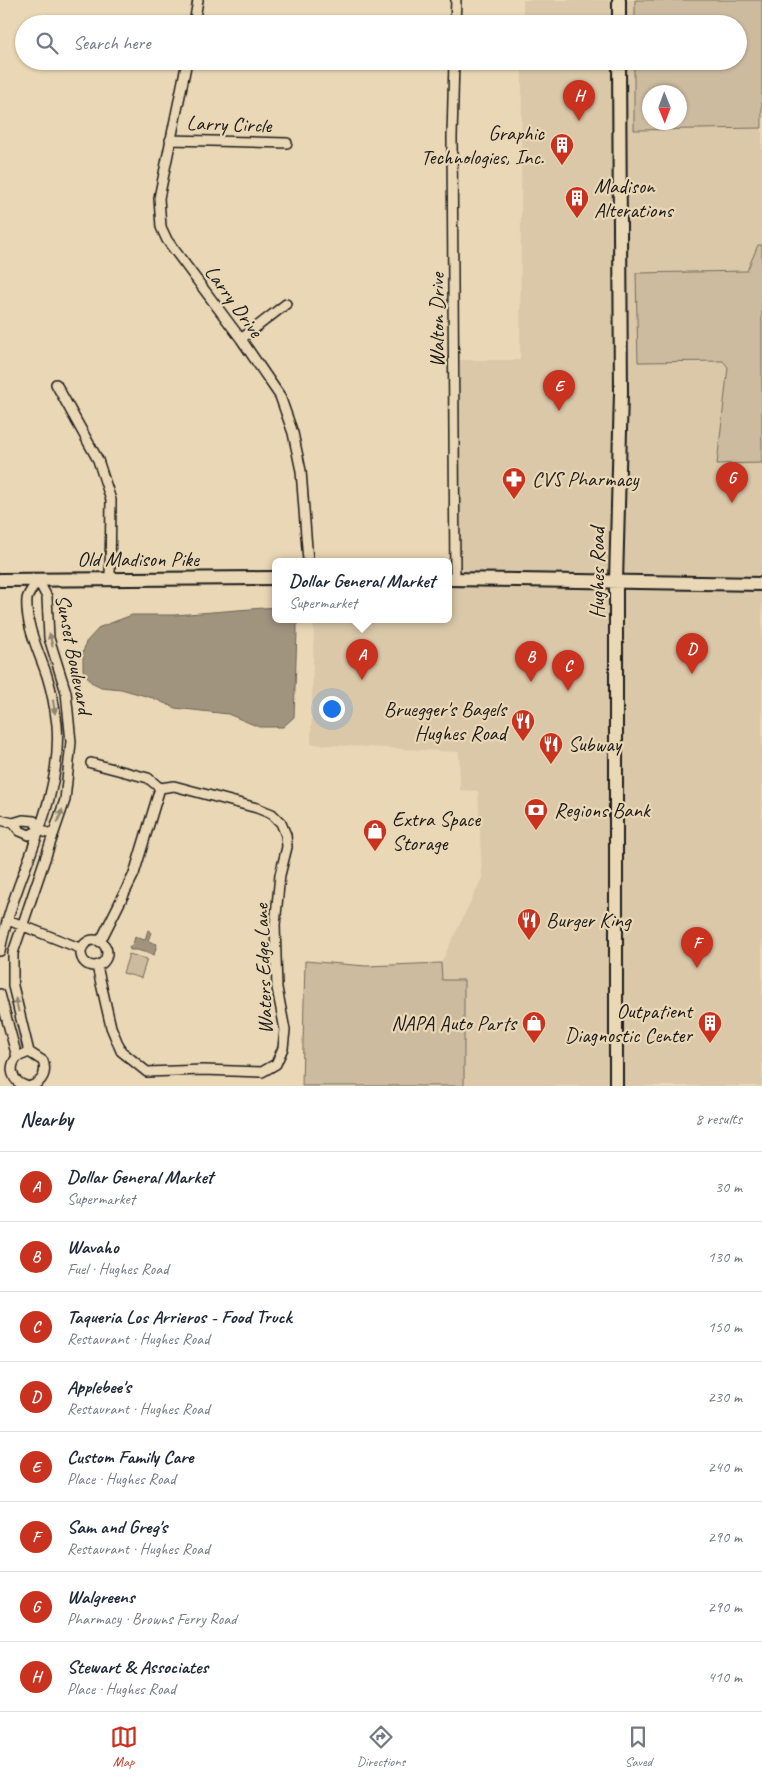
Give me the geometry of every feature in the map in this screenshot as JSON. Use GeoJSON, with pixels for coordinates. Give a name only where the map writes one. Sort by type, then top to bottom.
{"type":"FeatureCollection","features":[{"type":"Feature","properties":{"kind":"main road"},"geometry":{"type":"LineString","coordinates":[[619,0],[619,15]]}},
{"type":"Feature","properties":{"kind":"main road","name":"Hughes Road"},"geometry":{"type":"LineString","coordinates":[[616,1086],[616,581],[621,393],[619,70]]}},
{"type":"Feature","properties":{"kind":"main road","name":"Old Madison Pike"},"geometry":{"type":"LineString","coordinates":[[0,580],[272,578]]}},
{"type":"Feature","properties":{"kind":"main road"},"geometry":{"type":"LineString","coordinates":[[452,579],[762,584]]}},
{"type":"Feature","properties":{"kind":"street"},"geometry":{"type":"LineString","coordinates":[[196,15],[198,0]]}},
{"type":"Feature","properties":{"kind":"street"},"geometry":{"type":"LineString","coordinates":[[455,15],[456,0]]}},
{"type":"Feature","properties":{"kind":"street","name":"Larry Drive"},"geometry":{"type":"LineString","coordinates":[[185,70],[159,198],[161,227],[167,240],[241,339],[280,396],[293,433],[301,471],[308,558]]}},
{"type":"Feature","properties":{"kind":"street","name":"Walton Drive"},"geometry":{"type":"LineString","coordinates":[[452,579],[452,137],[454,70]]}},
{"type":"Feature","properties":{"kind":"street","name":"Larry Circle"},"geometry":{"type":"LineString","coordinates":[[170,140],[287,143]]}},
{"type":"Feature","properties":{"kind":"street"},"geometry":{"type":"LineString","coordinates":[[241,339],[286,304]]}},
{"type":"Feature","properties":{"kind":"street"},"geometry":{"type":"LineString","coordinates":[[56,384],[98,460],[111,500],[110,579]]}},
{"type":"Feature","properties":{"kind":"street","name":"Sunset Boulevard"},"geometry":{"type":"LineString","coordinates":[[0,951],[8,920],[51,794],[57,744],[53,699],[31,627],[27,605],[27,597],[38,580],[48,597],[50,638],[66,692],[71,733],[67,790],[13,953],[12,976],[16,1004],[29,1052],[43,1061],[45,1071],[41,1081],[31,1086]]}},
{"type":"Feature","properties":{"kind":"street"},"geometry":{"type":"LineString","coordinates":[[91,762],[148,778],[160,788]]}},
{"type":"Feature","properties":{"kind":"street","name":"Waters Edge Lane"},"geometry":{"type":"LineString","coordinates":[[174,786],[257,808],[272,814],[281,823],[286,835],[287,847],[280,875],[275,926],[277,988],[285,1030],[283,1048],[276,1064],[262,1072],[203,1070],[146,1072],[121,1051],[111,1027],[97,966],[104,961],[107,953],[100,942],[134,874],[160,788],[174,786]]}},
{"type":"Feature","properties":{"kind":"street"},"geometry":{"type":"LineString","coordinates":[[0,820],[13,823],[23,820],[34,821],[40,830],[53,834]]}},
{"type":"Feature","properties":{"kind":"street"},"geometry":{"type":"LineString","coordinates":[[13,823],[20,831],[29,835],[40,830]]}},
{"type":"Feature","properties":{"kind":"street"},"geometry":{"type":"LineString","coordinates":[[8,920],[82,949]]}},
{"type":"Feature","properties":{"kind":"street"},"geometry":{"type":"LineString","coordinates":[[97,966],[85,962],[82,949],[88,942],[100,942]]}},
{"type":"Feature","properties":{"kind":"street"},"geometry":{"type":"LineString","coordinates":[[0,994],[17,1057]]}},
{"type":"Feature","properties":{"kind":"street"},"geometry":{"type":"LineString","coordinates":[[22,1086],[12,1072],[14,1061],[17,1057],[29,1052]]}},
{"type":"Feature","properties":{"kind":"shaded area"},"geometry":{"type":"Polygon","coordinates":[[[523,0],[635,0],[635,15],[523,15],[523,0]]]}},
{"type":"Feature","properties":{"kind":"shaded area"},"geometry":{"type":"Polygon","coordinates":[[[635,0],[762,0],[762,128],[687,129],[687,85],[642,85],[642,130],[634,130],[634,70],[747,70],[747,15],[635,15],[635,0]]]}},
{"type":"Feature","properties":{"kind":"shaded area"},"geometry":{"type":"Polygon","coordinates":[[[522,70],[634,70],[634,130],[762,128],[762,245],[758,246],[747,271],[636,273],[638,362],[723,361],[728,367],[717,464],[762,463],[762,1086],[464,1086],[464,980],[442,980],[441,963],[482,878],[478,791],[460,790],[459,752],[311,744],[314,623],[452,623],[452,560],[460,560],[460,360],[520,360],[522,70]]]}},
{"type":"Feature","properties":{"kind":"shaded area"},"geometry":{"type":"Polygon","coordinates":[[[758,245],[762,245],[762,463],[717,464],[728,367],[723,361],[638,362],[636,273],[747,271],[758,245]]]}},
{"type":"Feature","properties":{"kind":"shaded area"},"geometry":{"type":"Polygon","coordinates":[[[272,607],[272,623],[297,623],[294,717],[283,727],[259,727],[228,714],[175,708],[153,698],[121,689],[101,687],[91,682],[83,670],[83,653],[86,642],[100,627],[132,615],[175,615],[272,607]]]}},
{"type":"Feature","properties":{"kind":"shaded area"},"geometry":{"type":"Polygon","coordinates":[[[148,930],[151,932],[148,941],[157,944],[154,955],[130,950],[129,947],[133,944],[135,937],[145,940],[148,930]]]}},
{"type":"Feature","properties":{"kind":"shaded area"},"geometry":{"type":"Polygon","coordinates":[[[129,954],[147,959],[141,978],[123,973],[129,954]]]}},
{"type":"Feature","properties":{"kind":"shaded area"},"geometry":{"type":"Polygon","coordinates":[[[305,961],[366,966],[441,963],[442,980],[464,980],[464,1086],[302,1086],[305,961]]]}},
{"type":"Feature","properties":{"kind":"place","name":"Stewart & Associates"},"geometry":{"type":"Point","coordinates":[579,121]}},
{"type":"Feature","properties":{"kind":"place","name":"Graphic Technologies, Inc."},"geometry":{"type":"Point","coordinates":[562,166]}},
{"type":"Feature","properties":{"kind":"place","name":"Madison Alterations"},"geometry":{"type":"Point","coordinates":[577,219]}},
{"type":"Feature","properties":{"kind":"place","name":"Custom Family Care"},"geometry":{"type":"Point","coordinates":[559,411]}},
{"type":"Feature","properties":{"kind":"place","name":"CVS Pharmacy"},"geometry":{"type":"Point","coordinates":[514,500]}},
{"type":"Feature","properties":{"kind":"place","name":"Walgreens"},"geometry":{"type":"Point","coordinates":[732,503]}},
{"type":"Feature","properties":{"kind":"place","name":"Applebee's"},"geometry":{"type":"Point","coordinates":[692,674]}},
{"type":"Feature","properties":{"kind":"place","name":"Dollar General Market"},"geometry":{"type":"Point","coordinates":[362,680]}},
{"type":"Feature","properties":{"kind":"place","name":"Wavaho"},"geometry":{"type":"Point","coordinates":[531,682]}},
{"type":"Feature","properties":{"kind":"place","name":"Taqueria Los Arrieros - Food Truck"},"geometry":{"type":"Point","coordinates":[568,691]}},
{"type":"Feature","properties":{"kind":"place","name":"Bruegger's Bagels Hughes Road"},"geometry":{"type":"Point","coordinates":[523,742]}},
{"type":"Feature","properties":{"kind":"place","name":"Subway"},"geometry":{"type":"Point","coordinates":[551,765]}},
{"type":"Feature","properties":{"kind":"place","name":"Regions Bank"},"geometry":{"type":"Point","coordinates":[536,831]}},
{"type":"Feature","properties":{"kind":"place","name":"Extra Space Storage"},"geometry":{"type":"Point","coordinates":[375,852]}},
{"type":"Feature","properties":{"kind":"place","name":"Burger King"},"geometry":{"type":"Point","coordinates":[529,941]}},
{"type":"Feature","properties":{"kind":"place","name":"Sam and Greg's"},"geometry":{"type":"Point","coordinates":[697,968]}},
{"type":"Feature","properties":{"kind":"place","name":"NAPA Auto Parts"},"geometry":{"type":"Point","coordinates":[534,1044]}},
{"type":"Feature","properties":{"kind":"place","name":"Outpatient Diagnostic Center"},"geometry":{"type":"Point","coordinates":[710,1044]}}]}
